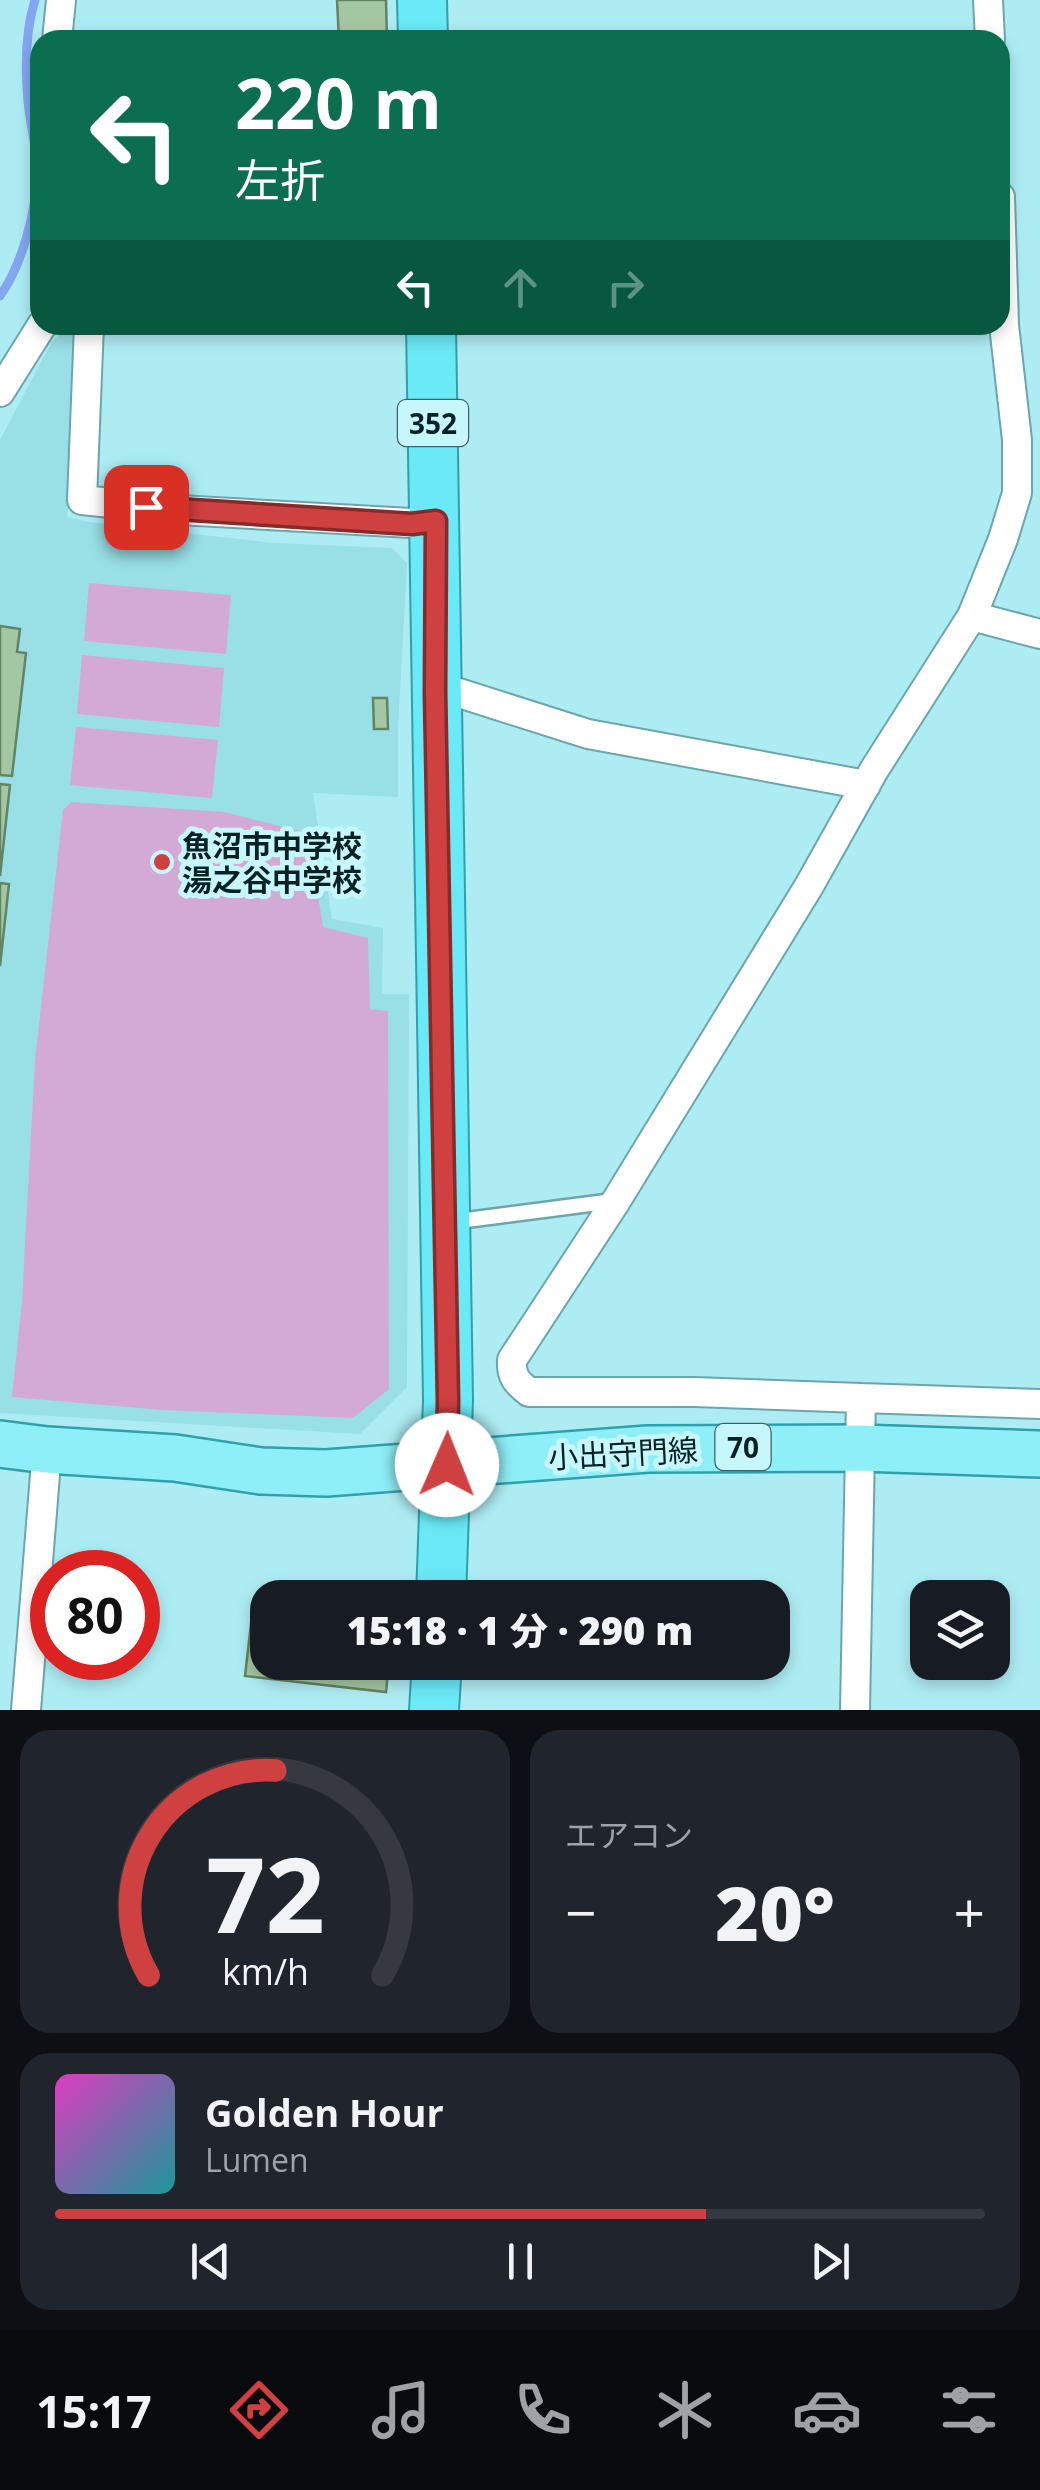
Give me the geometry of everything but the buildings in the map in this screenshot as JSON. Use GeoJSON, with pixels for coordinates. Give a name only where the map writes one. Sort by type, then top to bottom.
{"type":"FeatureCollection","features":[{"type":"Feature","properties":{"kind":"highway"},"geometry":{"type":"LineString","coordinates":[[422,0],[424,30]]}},
{"type":"Feature","properties":{"kind":"highway","name":"352"},"geometry":{"type":"LineString","coordinates":[[431,335],[448,1400],[442,1580]]}},
{"type":"Feature","properties":{"kind":"highway"},"geometry":{"type":"LineString","coordinates":[[434,1710],[436,1680]]}},
{"type":"Feature","properties":{"kind":"main road","name":"70"},"geometry":{"type":"LineString","coordinates":[[0,1444],[176,1458],[260,1470],[326,1472],[447,1465]]}},
{"type":"Feature","properties":{"kind":"main road","name":"小出守門線"},"geometry":{"type":"LineString","coordinates":[[447,1465],[648,1449],[860,1448],[1040,1454]]}},
{"type":"Feature","properties":{"kind":"street"},"geometry":{"type":"LineString","coordinates":[[58,30],[61,0]]}},
{"type":"Feature","properties":{"kind":"street"},"geometry":{"type":"LineString","coordinates":[[988,0],[990,30]]}},
{"type":"Feature","properties":{"kind":"street"},"geometry":{"type":"LineString","coordinates":[[0,392],[36,335]]}},
{"type":"Feature","properties":{"kind":"street"},"geometry":{"type":"LineString","coordinates":[[89,335],[82,500],[178,510],[412,524],[436,521]]}},
{"type":"Feature","properties":{"kind":"street"},"geometry":{"type":"LineString","coordinates":[[1005,335],[1017,440],[1017,493],[972,616],[616,1201],[512,1360],[511,1373],[529,1392],[694,1392],[1040,1404]]}},
{"type":"Feature","properties":{"kind":"street"},"geometry":{"type":"LineString","coordinates":[[972,616],[1040,634]]}},
{"type":"Feature","properties":{"kind":"street"},"geometry":{"type":"LineString","coordinates":[[435,692],[459,693],[588,734],[866,785]]}},
{"type":"Feature","properties":{"kind":"street"},"geometry":{"type":"LineString","coordinates":[[855,1710],[862,1398]]}},
{"type":"Feature","properties":{"kind":"street"},"geometry":{"type":"LineString","coordinates":[[26,1710],[47,1450]]}},
{"type":"Feature","properties":{"kind":"lane"},"geometry":{"type":"LineString","coordinates":[[445,1222],[616,1201]]}},
{"type":"Feature","properties":{"kind":"shaded area","name":"魚沼市中学校 湯之谷中学校"},"geometry":{"type":"Polygon","coordinates":[[[59,335],[78,335],[76,433],[67,517],[273,543],[392,548],[407,563],[398,797],[313,793],[332,919],[383,928],[382,994],[409,994],[407,1387],[360,1434],[0,1413],[0,440],[51,343],[59,335]]]}},
{"type":"Feature","properties":{"kind":"shaded area"},"geometry":{"type":"Polygon","coordinates":[[[89,583],[231,595],[226,654],[84,641],[89,583]]]}},
{"type":"Feature","properties":{"kind":"shaded area"},"geometry":{"type":"Polygon","coordinates":[[[82,655],[224,668],[219,727],[77,714],[82,655]]]}},
{"type":"Feature","properties":{"kind":"shaded area"},"geometry":{"type":"Polygon","coordinates":[[[76,727],[218,740],[212,798],[70,785],[76,727]]]}},
{"type":"Feature","properties":{"kind":"shaded area"},"geometry":{"type":"Polygon","coordinates":[[[71,802],[224,812],[308,833],[323,927],[368,938],[370,1009],[388,1011],[389,1389],[353,1418],[162,1410],[12,1397],[22,1301],[35,1060],[63,810],[71,802]]]}},
{"type":"Feature","properties":{"kind":"waterway"},"geometry":{"type":"LineString","coordinates":[[30,115],[26,63],[35,0]]}},
{"type":"Feature","properties":{"kind":"waterway"},"geometry":{"type":"LineString","coordinates":[[0,296],[21,253],[30,223]]}},
{"type":"Feature","properties":{"kind":"place","name":"魚沼市中学校 湯之谷中学校"},"geometry":{"type":"Point","coordinates":[162,862]}},
{"type":"Feature","properties":{"kind":"route"},"geometry":{"type":"LineString","coordinates":[[146,507],[412,524],[436,521],[447,1465]]}}]}
